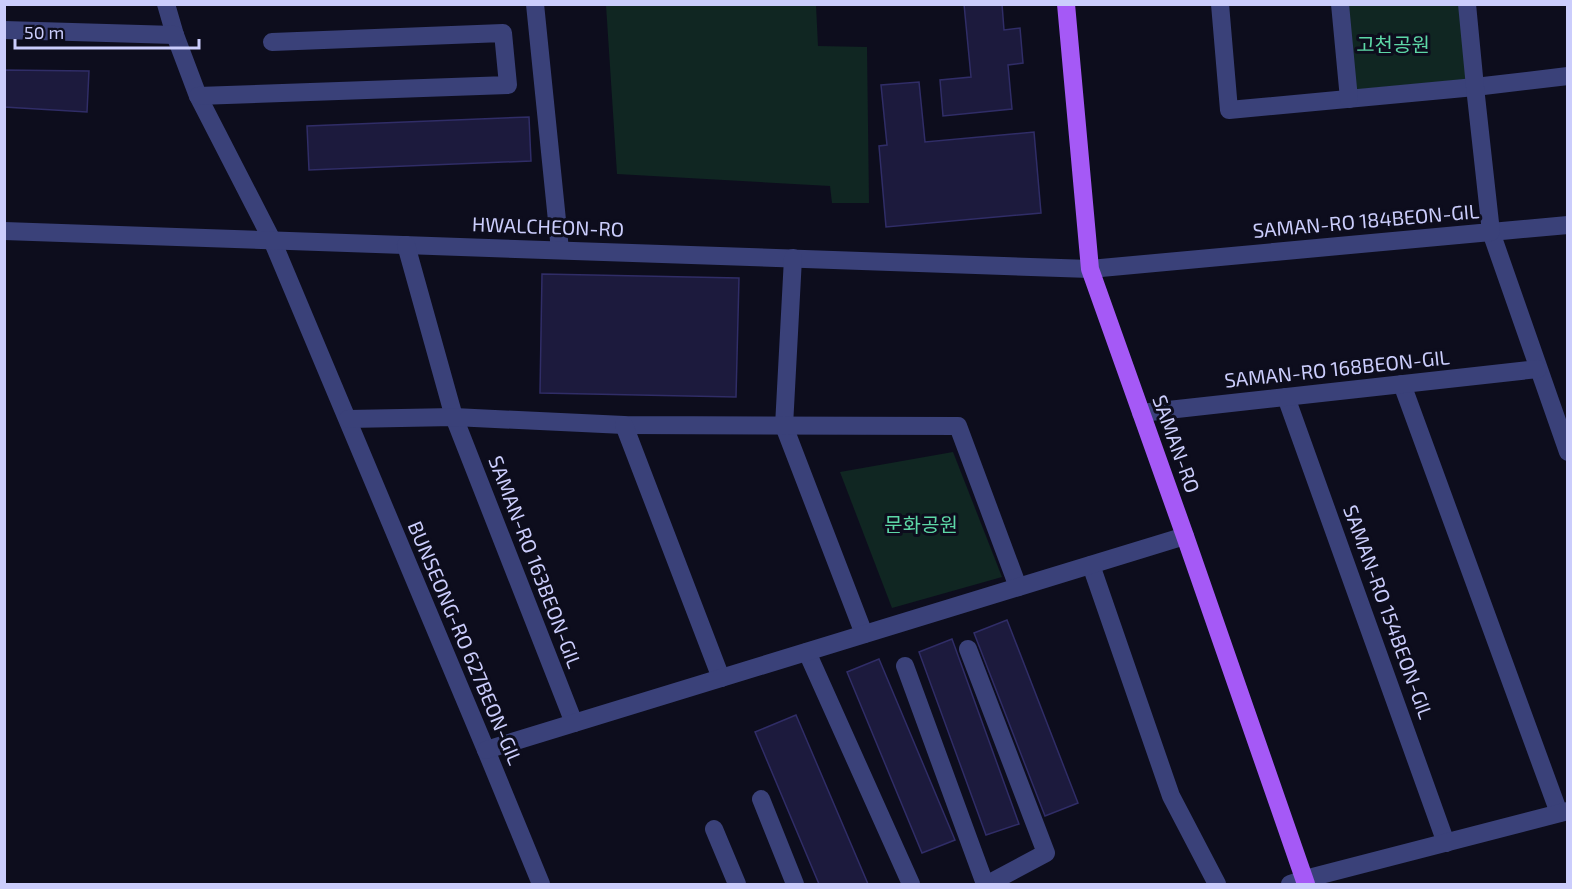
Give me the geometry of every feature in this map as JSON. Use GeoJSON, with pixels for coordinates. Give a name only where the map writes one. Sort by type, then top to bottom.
{"type":"FeatureCollection","features":[{"type":"Feature","properties":{"kind":"main road","name":"SAMAN-RO"},"geometry":{"type":"LineString","coordinates":[[1066,4],[1090,269],[1185,536],[1300,883]]}},
{"type":"Feature","properties":{"kind":"street","name":"BUNSEONG-RO 627BEON-GIL"},"geometry":{"type":"LineString","coordinates":[[166,4],[198,96],[272,240],[486,750],[540,885]]}},
{"type":"Feature","properties":{"kind":"street"},"geometry":{"type":"LineString","coordinates":[[535,4],[560,250]]}},
{"type":"Feature","properties":{"kind":"street"},"geometry":{"type":"LineString","coordinates":[[1220,4],[1229,110],[1568,76]]}},
{"type":"Feature","properties":{"kind":"street"},"geometry":{"type":"LineString","coordinates":[[1340,4],[1349,99]]}},
{"type":"Feature","properties":{"kind":"street","name":"SAMAN-RO 184BEON-GIL"},"geometry":{"type":"LineString","coordinates":[[1090,269],[1491,232],[1467,4]]}},
{"type":"Feature","properties":{"kind":"street"},"geometry":{"type":"LineString","coordinates":[[4,30],[175,35]]}},
{"type":"Feature","properties":{"kind":"street"},"geometry":{"type":"LineString","coordinates":[[198,96],[508,85],[503,33],[272,42]]}},
{"type":"Feature","properties":{"kind":"street"},"geometry":{"type":"LineString","coordinates":[[1568,225],[1491,232],[1568,452]]}},
{"type":"Feature","properties":{"kind":"street","name":"HWALCHEON-RO"},"geometry":{"type":"LineString","coordinates":[[4,231],[1090,269]]}},
{"type":"Feature","properties":{"kind":"street","name":"SAMAN-RO 163BEON-GIL"},"geometry":{"type":"LineString","coordinates":[[406,245],[454,417],[574,723]]}},
{"type":"Feature","properties":{"kind":"street"},"geometry":{"type":"LineString","coordinates":[[793,258],[784,426],[864,634]]}},
{"type":"Feature","properties":{"kind":"street","name":"SAMAN-RO 168BEON-GIL"},"geometry":{"type":"LineString","coordinates":[[1141,413],[1538,369]]}},
{"type":"Feature","properties":{"kind":"street"},"geometry":{"type":"LineString","coordinates":[[1300,883],[1563,812],[1402,384]]}},
{"type":"Feature","properties":{"kind":"street","name":"SAMAN-RO 154BEON-GIL"},"geometry":{"type":"LineString","coordinates":[[1286,397],[1446,843]]}},
{"type":"Feature","properties":{"kind":"street"},"geometry":{"type":"LineString","coordinates":[[348,419],[454,417],[624,425],[958,426],[1018,587]]}},
{"type":"Feature","properties":{"kind":"street"},"geometry":{"type":"LineString","coordinates":[[624,425],[721,678]]}},
{"type":"Feature","properties":{"kind":"street"},"geometry":{"type":"LineString","coordinates":[[486,750],[1185,536]]}},
{"type":"Feature","properties":{"kind":"street"},"geometry":{"type":"LineString","coordinates":[[1091,564],[1171,796],[1218,885]]}},
{"type":"Feature","properties":{"kind":"street"},"geometry":{"type":"LineString","coordinates":[[906,666],[986,885],[1046,853],[968,649]]}},
{"type":"Feature","properties":{"kind":"street"},"geometry":{"type":"LineString","coordinates":[[807,652],[911,885]]}},
{"type":"Feature","properties":{"kind":"street"},"geometry":{"type":"LineString","coordinates":[[761,799],[795,885]]}},
{"type":"Feature","properties":{"kind":"street"},"geometry":{"type":"LineString","coordinates":[[714,829],[737,885]]}},
{"type":"Feature","properties":{"kind":"green space"},"geometry":{"type":"Polygon","coordinates":[[[606,5],[816,5],[818,46],[867,47],[869,203],[832,203],[830,186],[617,174],[606,5]]]}},
{"type":"Feature","properties":{"kind":"green space","name":"고천공원"},"geometry":{"type":"Polygon","coordinates":[[[1343,5],[1462,5],[1471,79],[1352,90],[1343,5]]]}},
{"type":"Feature","properties":{"kind":"green space","name":"문화공원"},"geometry":{"type":"Polygon","coordinates":[[[953,452],[1002,577],[892,608],[840,472],[953,452]]]}},
{"type":"Feature","properties":{"kind":"building"},"geometry":{"type":"Polygon","coordinates":[[[964,4],[1002,4],[1004,30],[1020,28],[1023,63],[1008,65],[1012,109],[943,116],[940,80],[971,77],[964,4]]]}},
{"type":"Feature","properties":{"kind":"building"},"geometry":{"type":"Polygon","coordinates":[[[4,70],[89,71],[87,112],[4,107],[4,70]]]}},
{"type":"Feature","properties":{"kind":"building"},"geometry":{"type":"Polygon","coordinates":[[[919,82],[925,142],[1034,132],[1041,213],[886,227],[879,146],[887,145],[881,85],[919,82]]]}},
{"type":"Feature","properties":{"kind":"building"},"geometry":{"type":"Polygon","coordinates":[[[529,117],[531,161],[309,170],[307,126],[529,117]]]}},
{"type":"Feature","properties":{"kind":"building"},"geometry":{"type":"Polygon","coordinates":[[[542,274],[739,278],[736,397],[540,393],[542,274]]]}},
{"type":"Feature","properties":{"kind":"building"},"geometry":{"type":"Polygon","coordinates":[[[1007,620],[1078,803],[1045,816],[974,633],[1007,620]]]}},
{"type":"Feature","properties":{"kind":"building"},"geometry":{"type":"Polygon","coordinates":[[[952,639],[1019,824],[986,835],[919,652],[952,639]]]}},
{"type":"Feature","properties":{"kind":"building"},"geometry":{"type":"Polygon","coordinates":[[[879,659],[955,840],[922,853],[847,672],[879,659]]]}},
{"type":"Feature","properties":{"kind":"building"},"geometry":{"type":"Polygon","coordinates":[[[796,715],[868,884],[819,884],[755,732],[796,715]]]}}]}
